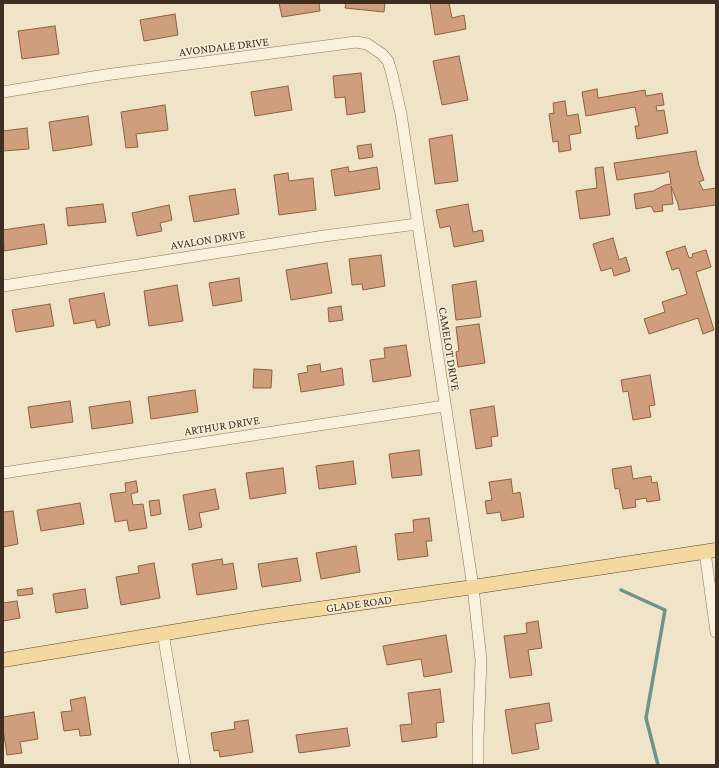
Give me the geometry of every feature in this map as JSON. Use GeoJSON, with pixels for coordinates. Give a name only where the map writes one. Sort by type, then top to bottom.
{"type":"FeatureCollection","features":[{"type":"Feature","properties":{"kind":"main road","name":"GLADE ROAD"},"geometry":{"type":"LineString","coordinates":[[3,660],[262,617],[472,588],[710,551]]}},
{"type":"Feature","properties":{"kind":"street","name":"AVONDALE DRIVE"},"geometry":{"type":"LineString","coordinates":[[3,92],[105,75],[356,42],[367,44],[382,54],[388,61],[400,114]]}},
{"type":"Feature","properties":{"kind":"street","name":"CAMELOT DRIVE"},"geometry":{"type":"LineString","coordinates":[[400,114],[472,588],[481,660],[478,765]]}},
{"type":"Feature","properties":{"kind":"street","name":"AVALON DRIVE"},"geometry":{"type":"LineString","coordinates":[[3,286],[324,236],[417,224]]}},
{"type":"Feature","properties":{"kind":"street","name":"ARTHUR DRIVE"},"geometry":{"type":"LineString","coordinates":[[3,473],[444,406]]}},
{"type":"Feature","properties":{"kind":"street"},"geometry":{"type":"LineString","coordinates":[[710,551],[716,632]]}},
{"type":"Feature","properties":{"kind":"street"},"geometry":{"type":"LineString","coordinates":[[163,633],[185,765]]}},
{"type":"Feature","properties":{"kind":"building"},"geometry":{"type":"Polygon","coordinates":[[[279,3],[319,3],[320,11],[282,17],[279,3]]]}},
{"type":"Feature","properties":{"kind":"building"},"geometry":{"type":"Polygon","coordinates":[[[346,3],[385,3],[384,12],[345,8],[346,3]]]}},
{"type":"Feature","properties":{"kind":"building"},"geometry":{"type":"Polygon","coordinates":[[[430,3],[449,3],[452,18],[464,15],[466,29],[435,35],[430,3]]]}},
{"type":"Feature","properties":{"kind":"building"},"geometry":{"type":"Polygon","coordinates":[[[175,14],[178,35],[144,41],[140,20],[175,14]]]}},
{"type":"Feature","properties":{"kind":"building"},"geometry":{"type":"Polygon","coordinates":[[[55,26],[59,54],[22,59],[18,31],[55,26]]]}},
{"type":"Feature","properties":{"kind":"building"},"geometry":{"type":"Polygon","coordinates":[[[459,56],[468,100],[442,105],[433,61],[459,56]]]}},
{"type":"Feature","properties":{"kind":"building"},"geometry":{"type":"Polygon","coordinates":[[[361,73],[365,112],[347,115],[345,97],[335,98],[333,76],[361,73]]]}},
{"type":"Feature","properties":{"kind":"building"},"geometry":{"type":"Polygon","coordinates":[[[288,86],[292,110],[255,116],[251,92],[288,86]]]}},
{"type":"Feature","properties":{"kind":"building"},"geometry":{"type":"Polygon","coordinates":[[[597,89],[598,98],[645,90],[646,96],[662,93],[664,105],[656,106],[657,111],[664,110],[668,133],[637,139],[635,126],[639,126],[635,107],[586,116],[582,92],[597,89]]]}},
{"type":"Feature","properties":{"kind":"building"},"geometry":{"type":"Polygon","coordinates":[[[565,101],[567,116],[578,114],[581,133],[569,135],[571,150],[559,152],[558,141],[553,142],[549,114],[554,113],[553,103],[565,101]]]}},
{"type":"Feature","properties":{"kind":"building"},"geometry":{"type":"Polygon","coordinates":[[[165,105],[168,130],[136,134],[138,147],[126,148],[121,112],[165,105]]]}},
{"type":"Feature","properties":{"kind":"building"},"geometry":{"type":"Polygon","coordinates":[[[88,116],[92,145],[53,151],[49,122],[88,116]]]}},
{"type":"Feature","properties":{"kind":"building"},"geometry":{"type":"Polygon","coordinates":[[[27,128],[29,149],[3,151],[3,131],[27,128]]]}},
{"type":"Feature","properties":{"kind":"building"},"geometry":{"type":"Polygon","coordinates":[[[452,135],[458,181],[435,184],[429,139],[452,135]]]}},
{"type":"Feature","properties":{"kind":"building"},"geometry":{"type":"Polygon","coordinates":[[[371,144],[373,157],[359,159],[357,146],[371,144]]]}},
{"type":"Feature","properties":{"kind":"building"},"geometry":{"type":"Polygon","coordinates":[[[696,151],[704,180],[699,182],[703,190],[716,188],[716,205],[679,210],[671,186],[673,204],[662,205],[663,211],[654,212],[651,206],[636,209],[634,194],[653,191],[665,185],[671,184],[669,171],[665,173],[617,180],[614,163],[696,151]]]}},
{"type":"Feature","properties":{"kind":"building"},"geometry":{"type":"Polygon","coordinates":[[[348,167],[349,172],[377,167],[380,189],[335,196],[331,170],[348,167]]]}},
{"type":"Feature","properties":{"kind":"building"},"geometry":{"type":"Polygon","coordinates":[[[603,167],[610,215],[580,219],[576,191],[597,188],[595,168],[603,167]]]}},
{"type":"Feature","properties":{"kind":"building"},"geometry":{"type":"Polygon","coordinates":[[[288,173],[289,181],[313,178],[316,210],[279,215],[274,175],[288,173]]]}},
{"type":"Feature","properties":{"kind":"building"},"geometry":{"type":"Polygon","coordinates":[[[235,189],[239,214],[194,222],[189,196],[235,189]]]}},
{"type":"Feature","properties":{"kind":"building"},"geometry":{"type":"Polygon","coordinates":[[[103,204],[106,222],[68,226],[66,208],[103,204]]]}},
{"type":"Feature","properties":{"kind":"building"},"geometry":{"type":"Polygon","coordinates":[[[468,204],[473,232],[482,230],[484,241],[454,247],[450,226],[440,228],[436,210],[468,204]]]}},
{"type":"Feature","properties":{"kind":"building"},"geometry":{"type":"Polygon","coordinates":[[[169,205],[172,220],[160,223],[162,231],[137,236],[132,213],[169,205]]]}},
{"type":"Feature","properties":{"kind":"building"},"geometry":{"type":"Polygon","coordinates":[[[44,224],[47,244],[4,251],[3,230],[44,224]]]}},
{"type":"Feature","properties":{"kind":"building"},"geometry":{"type":"Polygon","coordinates":[[[613,238],[619,260],[626,257],[630,271],[614,276],[612,268],[601,271],[593,244],[613,238]]]}},
{"type":"Feature","properties":{"kind":"building"},"geometry":{"type":"Polygon","coordinates":[[[685,246],[689,258],[693,257],[692,254],[706,250],[711,267],[696,272],[714,330],[703,334],[698,318],[649,334],[644,319],[665,312],[662,302],[687,294],[679,268],[672,270],[666,252],[685,246]]]}},
{"type":"Feature","properties":{"kind":"building"},"geometry":{"type":"Polygon","coordinates":[[[381,255],[385,286],[363,290],[362,284],[352,285],[349,259],[381,255]]]}},
{"type":"Feature","properties":{"kind":"building"},"geometry":{"type":"Polygon","coordinates":[[[327,263],[332,293],[291,300],[286,270],[327,263]]]}},
{"type":"Feature","properties":{"kind":"building"},"geometry":{"type":"Polygon","coordinates":[[[239,278],[242,301],[213,306],[209,283],[239,278]]]}},
{"type":"Feature","properties":{"kind":"building"},"geometry":{"type":"Polygon","coordinates":[[[476,281],[481,317],[456,320],[452,285],[476,281]]]}},
{"type":"Feature","properties":{"kind":"building"},"geometry":{"type":"Polygon","coordinates":[[[177,285],[183,321],[149,326],[144,291],[177,285]]]}},
{"type":"Feature","properties":{"kind":"building"},"geometry":{"type":"Polygon","coordinates":[[[104,293],[110,325],[97,328],[95,320],[74,324],[69,299],[104,293]]]}},
{"type":"Feature","properties":{"kind":"building"},"geometry":{"type":"Polygon","coordinates":[[[50,304],[54,326],[16,332],[12,310],[50,304]]]}},
{"type":"Feature","properties":{"kind":"building"},"geometry":{"type":"Polygon","coordinates":[[[341,306],[343,320],[329,322],[328,308],[341,306]]]}},
{"type":"Feature","properties":{"kind":"building"},"geometry":{"type":"Polygon","coordinates":[[[479,324],[485,363],[458,367],[456,352],[459,351],[456,327],[479,324]]]}},
{"type":"Feature","properties":{"kind":"building"},"geometry":{"type":"Polygon","coordinates":[[[406,345],[411,376],[373,382],[370,360],[385,358],[384,348],[406,345]]]}},
{"type":"Feature","properties":{"kind":"building"},"geometry":{"type":"Polygon","coordinates":[[[320,364],[321,372],[342,368],[344,385],[301,392],[298,374],[308,372],[307,366],[320,364]]]}},
{"type":"Feature","properties":{"kind":"building"},"geometry":{"type":"Polygon","coordinates":[[[254,369],[272,370],[271,388],[253,388],[254,369]]]}},
{"type":"Feature","properties":{"kind":"building"},"geometry":{"type":"Polygon","coordinates":[[[650,375],[655,405],[649,406],[651,417],[633,420],[628,391],[623,392],[621,380],[650,375]]]}},
{"type":"Feature","properties":{"kind":"building"},"geometry":{"type":"Polygon","coordinates":[[[195,390],[198,412],[151,419],[148,397],[195,390]]]}},
{"type":"Feature","properties":{"kind":"building"},"geometry":{"type":"Polygon","coordinates":[[[70,401],[73,422],[31,428],[28,407],[70,401]]]}},
{"type":"Feature","properties":{"kind":"building"},"geometry":{"type":"Polygon","coordinates":[[[130,401],[133,423],[92,429],[89,407],[130,401]]]}},
{"type":"Feature","properties":{"kind":"building"},"geometry":{"type":"Polygon","coordinates":[[[494,406],[498,436],[491,437],[492,446],[476,449],[470,410],[494,406]]]}},
{"type":"Feature","properties":{"kind":"building"},"geometry":{"type":"Polygon","coordinates":[[[419,450],[422,475],[392,478],[389,454],[419,450]]]}},
{"type":"Feature","properties":{"kind":"building"},"geometry":{"type":"Polygon","coordinates":[[[353,461],[356,484],[319,489],[316,466],[353,461]]]}},
{"type":"Feature","properties":{"kind":"building"},"geometry":{"type":"Polygon","coordinates":[[[631,466],[633,479],[651,476],[652,483],[657,482],[660,500],[647,502],[646,498],[635,500],[636,507],[623,509],[619,488],[615,489],[612,469],[631,466]]]}},
{"type":"Feature","properties":{"kind":"building"},"geometry":{"type":"Polygon","coordinates":[[[283,468],[286,493],[250,499],[246,473],[283,468]]]}},
{"type":"Feature","properties":{"kind":"building"},"geometry":{"type":"Polygon","coordinates":[[[511,479],[513,494],[520,492],[524,517],[502,521],[500,512],[487,514],[485,501],[492,500],[489,482],[511,479]]]}},
{"type":"Feature","properties":{"kind":"building"},"geometry":{"type":"Polygon","coordinates":[[[136,481],[138,492],[131,494],[133,505],[143,504],[147,528],[129,531],[127,520],[115,522],[110,494],[126,492],[125,483],[136,481]]]}},
{"type":"Feature","properties":{"kind":"building"},"geometry":{"type":"Polygon","coordinates":[[[215,489],[219,509],[199,513],[202,527],[189,530],[183,495],[215,489]]]}},
{"type":"Feature","properties":{"kind":"building"},"geometry":{"type":"Polygon","coordinates":[[[159,500],[161,514],[151,516],[149,501],[159,500]]]}},
{"type":"Feature","properties":{"kind":"building"},"geometry":{"type":"Polygon","coordinates":[[[80,503],[84,524],[41,531],[37,510],[80,503]]]}},
{"type":"Feature","properties":{"kind":"building"},"geometry":{"type":"Polygon","coordinates":[[[13,511],[18,544],[3,547],[3,512],[13,511]]]}},
{"type":"Feature","properties":{"kind":"building"},"geometry":{"type":"Polygon","coordinates":[[[429,518],[432,541],[426,541],[428,556],[398,560],[395,534],[414,532],[413,520],[429,518]]]}},
{"type":"Feature","properties":{"kind":"building"},"geometry":{"type":"Polygon","coordinates":[[[356,546],[360,572],[321,579],[316,553],[356,546]]]}},
{"type":"Feature","properties":{"kind":"building"},"geometry":{"type":"Polygon","coordinates":[[[297,558],[301,581],[262,587],[258,564],[297,558]]]}},
{"type":"Feature","properties":{"kind":"building"},"geometry":{"type":"Polygon","coordinates":[[[222,559],[223,565],[233,563],[237,589],[197,595],[192,564],[222,559]]]}},
{"type":"Feature","properties":{"kind":"building"},"geometry":{"type":"Polygon","coordinates":[[[154,563],[160,598],[121,605],[116,577],[139,573],[138,566],[154,563]]]}},
{"type":"Feature","properties":{"kind":"building"},"geometry":{"type":"Polygon","coordinates":[[[32,588],[33,594],[18,596],[17,590],[32,588]]]}},
{"type":"Feature","properties":{"kind":"building"},"geometry":{"type":"Polygon","coordinates":[[[85,589],[88,608],[56,613],[53,594],[85,589]]]}},
{"type":"Feature","properties":{"kind":"building"},"geometry":{"type":"Polygon","coordinates":[[[17,601],[20,618],[3,621],[3,603],[17,601]]]}},
{"type":"Feature","properties":{"kind":"building"},"geometry":{"type":"Polygon","coordinates":[[[538,621],[542,648],[528,650],[532,675],[510,678],[504,636],[527,633],[526,623],[538,621]]]}},
{"type":"Feature","properties":{"kind":"building"},"geometry":{"type":"Polygon","coordinates":[[[446,635],[452,672],[424,677],[421,659],[387,665],[383,646],[446,635]]]}},
{"type":"Feature","properties":{"kind":"building"},"geometry":{"type":"Polygon","coordinates":[[[440,689],[444,722],[436,723],[437,737],[402,742],[400,725],[412,724],[408,693],[440,689]]]}},
{"type":"Feature","properties":{"kind":"building"},"geometry":{"type":"Polygon","coordinates":[[[85,697],[91,735],[80,736],[79,729],[64,731],[61,712],[72,711],[70,700],[85,697]]]}},
{"type":"Feature","properties":{"kind":"building"},"geometry":{"type":"Polygon","coordinates":[[[549,703],[552,721],[535,724],[539,749],[512,754],[505,710],[549,703]]]}},
{"type":"Feature","properties":{"kind":"building"},"geometry":{"type":"Polygon","coordinates":[[[34,712],[38,739],[20,742],[22,753],[7,755],[3,729],[3,717],[34,712]]]}},
{"type":"Feature","properties":{"kind":"building"},"geometry":{"type":"Polygon","coordinates":[[[248,720],[253,752],[220,757],[219,750],[214,751],[211,733],[235,729],[234,722],[248,720]]]}},
{"type":"Feature","properties":{"kind":"building"},"geometry":{"type":"Polygon","coordinates":[[[347,728],[350,746],[299,753],[296,735],[347,728]]]}},
{"type":"Feature","properties":{"kind":"waterway"},"geometry":{"type":"LineString","coordinates":[[621,590],[665,610],[646,718],[658,765]]}}]}
